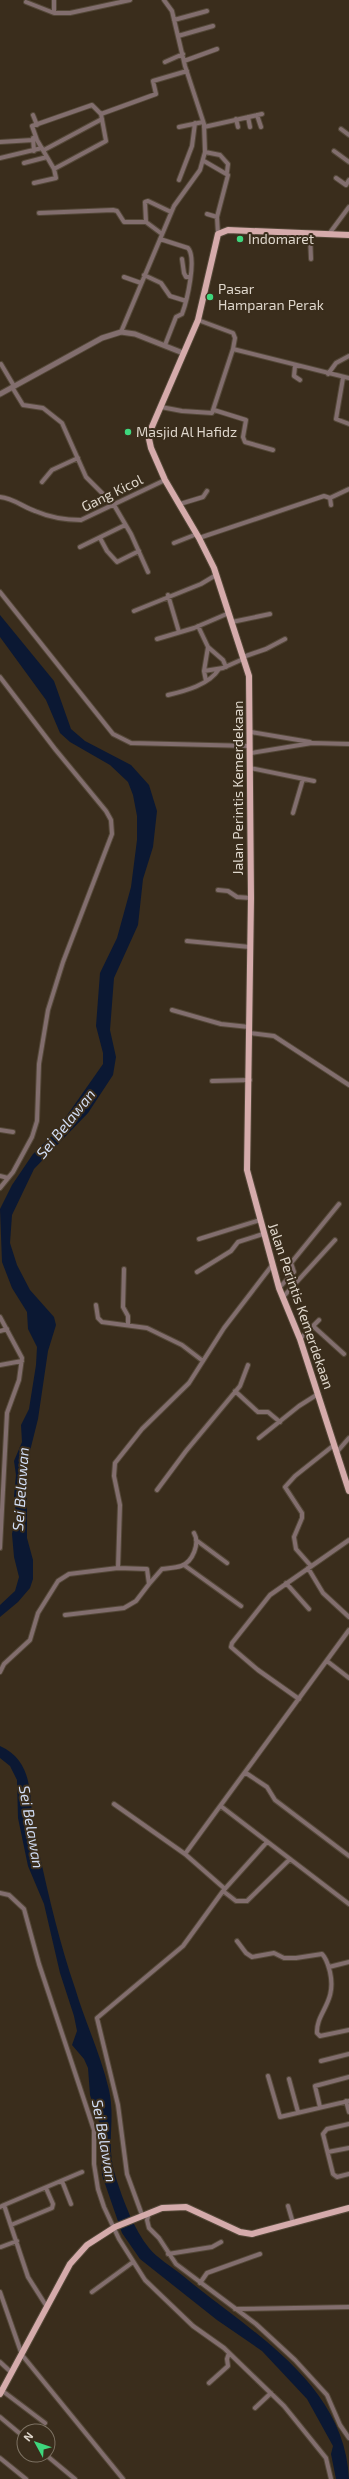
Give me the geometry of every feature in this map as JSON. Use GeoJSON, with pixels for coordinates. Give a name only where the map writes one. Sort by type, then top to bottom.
{"type":"FeatureCollection","features":[{"type":"Feature","properties":{"kind":"main road"},"geometry":{"type":"LineString","coordinates":[[218,234],[228,230],[349,235]]}},
{"type":"Feature","properties":{"kind":"main road","name":"Jalan Perintis Kemerdekaan"},"geometry":{"type":"LineString","coordinates":[[218,234],[198,320],[161,406],[149,439],[151,448],[166,480],[198,536],[216,575],[249,676],[249,820],[251,898],[249,1030],[250,1080],[247,1170],[263,1234],[280,1288],[300,1339],[349,1492]]}},
{"type":"Feature","properties":{"kind":"main road"},"geometry":{"type":"LineString","coordinates":[[1,2391],[74,2259],[87,2245],[114,2227],[168,2207],[189,2208],[248,2234],[349,2208]]}},
{"type":"Feature","properties":{"kind":"street"},"geometry":{"type":"LineString","coordinates":[[54,0],[54,13]]}},
{"type":"Feature","properties":{"kind":"street"},"geometry":{"type":"LineString","coordinates":[[26,2],[54,13],[82,12],[130,0]]}},
{"type":"Feature","properties":{"kind":"street"},"geometry":{"type":"LineString","coordinates":[[121,332],[171,212],[204,161],[205,152],[203,122],[182,54],[174,20],[164,0]]}},
{"type":"Feature","properties":{"kind":"street"},"geometry":{"type":"LineString","coordinates":[[174,20],[207,11]]}},
{"type":"Feature","properties":{"kind":"street"},"geometry":{"type":"LineString","coordinates":[[178,36],[213,26]]}},
{"type":"Feature","properties":{"kind":"street"},"geometry":{"type":"LineString","coordinates":[[184,61],[217,49]]}},
{"type":"Feature","properties":{"kind":"street"},"geometry":{"type":"LineString","coordinates":[[165,62],[182,54]]}},
{"type":"Feature","properties":{"kind":"street"},"geometry":{"type":"LineString","coordinates":[[101,114],[156,94],[153,81],[187,71]]}},
{"type":"Feature","properties":{"kind":"street"},"geometry":{"type":"LineString","coordinates":[[34,183],[56,178],[54,169],[34,133],[32,126],[92,105],[101,114],[106,141],[54,169]]}},
{"type":"Feature","properties":{"kind":"street"},"geometry":{"type":"LineString","coordinates":[[33,115],[37,125]]}},
{"type":"Feature","properties":{"kind":"street"},"geometry":{"type":"LineString","coordinates":[[204,127],[260,115],[261,127]]}},
{"type":"Feature","properties":{"kind":"street"},"geometry":{"type":"LineString","coordinates":[[248,117],[250,127]]}},
{"type":"Feature","properties":{"kind":"street"},"geometry":{"type":"LineString","coordinates":[[0,158],[43,149],[102,119]]}},
{"type":"Feature","properties":{"kind":"street"},"geometry":{"type":"LineString","coordinates":[[236,119],[238,127]]}},
{"type":"Feature","properties":{"kind":"street"},"geometry":{"type":"LineString","coordinates":[[179,127],[203,122]]}},
{"type":"Feature","properties":{"kind":"street"},"geometry":{"type":"LineString","coordinates":[[226,122],[227,128]]}},
{"type":"Feature","properties":{"kind":"street"},"geometry":{"type":"LineString","coordinates":[[179,180],[192,146],[195,123]]}},
{"type":"Feature","properties":{"kind":"street"},"geometry":{"type":"LineString","coordinates":[[341,129],[349,135]]}},
{"type":"Feature","properties":{"kind":"street"},"geometry":{"type":"LineString","coordinates":[[34,133],[34,151]]}},
{"type":"Feature","properties":{"kind":"street"},"geometry":{"type":"LineString","coordinates":[[0,142],[33,140]]}},
{"type":"Feature","properties":{"kind":"street"},"geometry":{"type":"LineString","coordinates":[[334,151],[349,162]]}},
{"type":"Feature","properties":{"kind":"street"},"geometry":{"type":"LineString","coordinates":[[205,152],[222,157],[228,164],[227,183],[217,217],[216,226],[218,234]]}},
{"type":"Feature","properties":{"kind":"street"},"geometry":{"type":"LineString","coordinates":[[24,164],[47,157]]}},
{"type":"Feature","properties":{"kind":"street"},"geometry":{"type":"LineString","coordinates":[[204,161],[227,172]]}},
{"type":"Feature","properties":{"kind":"street"},"geometry":{"type":"LineString","coordinates":[[336,178],[346,185],[349,180]]}},
{"type":"Feature","properties":{"kind":"street"},"geometry":{"type":"LineString","coordinates":[[146,222],[146,201],[171,212]]}},
{"type":"Feature","properties":{"kind":"street"},"geometry":{"type":"LineString","coordinates":[[329,234],[349,207]]}},
{"type":"Feature","properties":{"kind":"street"},"geometry":{"type":"LineString","coordinates":[[39,213],[113,210],[117,211],[124,222],[146,222],[162,234]]}},
{"type":"Feature","properties":{"kind":"street"},"geometry":{"type":"LineString","coordinates":[[207,214],[217,217]]}},
{"type":"Feature","properties":{"kind":"street"},"geometry":{"type":"LineString","coordinates":[[310,234],[311,259]]}},
{"type":"Feature","properties":{"kind":"street"},"geometry":{"type":"LineString","coordinates":[[160,239],[190,251],[192,262],[186,302],[182,314],[175,319],[165,344]]}},
{"type":"Feature","properties":{"kind":"street"},"geometry":{"type":"LineString","coordinates":[[182,259],[184,273],[190,277]]}},
{"type":"Feature","properties":{"kind":"street"},"geometry":{"type":"LineString","coordinates":[[144,275],[161,283],[170,296],[186,302]]}},
{"type":"Feature","properties":{"kind":"street"},"geometry":{"type":"LineString","coordinates":[[124,277],[141,283]]}},
{"type":"Feature","properties":{"kind":"street"},"geometry":{"type":"LineString","coordinates":[[198,320],[232,333],[235,338],[214,410]]}},
{"type":"Feature","properties":{"kind":"street"},"geometry":{"type":"LineString","coordinates":[[0,394],[102,338],[121,332],[135,334],[165,344],[183,354]]}},
{"type":"Feature","properties":{"kind":"street"},"geometry":{"type":"LineString","coordinates":[[233,349],[342,378],[349,378]]}},
{"type":"Feature","properties":{"kind":"street"},"geometry":{"type":"LineString","coordinates":[[328,374],[336,363],[349,356]]}},
{"type":"Feature","properties":{"kind":"street"},"geometry":{"type":"LineString","coordinates":[[1,364],[23,405],[43,408],[57,417],[65,429],[90,482],[114,504],[139,551],[148,572]]}},
{"type":"Feature","properties":{"kind":"street"},"geometry":{"type":"LineString","coordinates":[[295,366],[294,376],[300,380]]}},
{"type":"Feature","properties":{"kind":"street"},"geometry":{"type":"LineString","coordinates":[[342,378],[336,419],[349,424]]}},
{"type":"Feature","properties":{"kind":"street"},"geometry":{"type":"LineString","coordinates":[[161,406],[206,414],[214,410],[246,420],[243,437],[245,442],[273,450]]}},
{"type":"Feature","properties":{"kind":"street"},"geometry":{"type":"LineString","coordinates":[[42,482],[52,470],[78,458]]}},
{"type":"Feature","properties":{"kind":"street","name":"Gang Kicol"},"geometry":{"type":"LineString","coordinates":[[0,497],[8,498],[35,511],[70,520],[87,519],[114,504],[166,480]]}},
{"type":"Feature","properties":{"kind":"street"},"geometry":{"type":"LineString","coordinates":[[174,543],[324,496],[330,498],[349,489]]}},
{"type":"Feature","properties":{"kind":"street"},"geometry":{"type":"LineString","coordinates":[[180,504],[203,497],[207,491]]}},
{"type":"Feature","properties":{"kind":"street"},"geometry":{"type":"LineString","coordinates":[[330,498],[331,505]]}},
{"type":"Feature","properties":{"kind":"street"},"geometry":{"type":"LineString","coordinates":[[80,547],[125,525]]}},
{"type":"Feature","properties":{"kind":"street"},"geometry":{"type":"LineString","coordinates":[[100,538],[107,551],[117,562],[139,551]]}},
{"type":"Feature","properties":{"kind":"street"},"geometry":{"type":"LineString","coordinates":[[134,611],[200,584],[216,575]]}},
{"type":"Feature","properties":{"kind":"street"},"geometry":{"type":"LineString","coordinates":[[0,592],[113,734],[132,743],[250,749],[312,743],[349,744]]}},
{"type":"Feature","properties":{"kind":"street"},"geometry":{"type":"LineString","coordinates":[[168,596],[178,632]]}},
{"type":"Feature","properties":{"kind":"street"},"geometry":{"type":"LineString","coordinates":[[157,639],[198,626],[229,613]]}},
{"type":"Feature","properties":{"kind":"street"},"geometry":{"type":"LineString","coordinates":[[232,622],[270,614]]}},
{"type":"Feature","properties":{"kind":"street"},"geometry":{"type":"LineString","coordinates":[[198,626],[208,647],[223,660],[226,667]]}},
{"type":"Feature","properties":{"kind":"street"},"geometry":{"type":"LineString","coordinates":[[204,671],[226,667],[285,639]]}},
{"type":"Feature","properties":{"kind":"street"},"geometry":{"type":"LineString","coordinates":[[206,681],[204,671],[208,647]]}},
{"type":"Feature","properties":{"kind":"street"},"geometry":{"type":"LineString","coordinates":[[168,695],[185,691],[206,681],[219,669]]}},
{"type":"Feature","properties":{"kind":"street"},"geometry":{"type":"LineString","coordinates":[[0,677],[55,749],[106,811],[113,826],[112,834],[61,968],[48,1010],[39,1064],[39,1098],[33,1132],[21,1158],[0,1188]]}},
{"type":"Feature","properties":{"kind":"street"},"geometry":{"type":"LineString","coordinates":[[250,732],[312,743]]}},
{"type":"Feature","properties":{"kind":"street"},"geometry":{"type":"LineString","coordinates":[[250,768],[314,781]]}},
{"type":"Feature","properties":{"kind":"street"},"geometry":{"type":"LineString","coordinates":[[293,813],[302,779]]}},
{"type":"Feature","properties":{"kind":"street"},"geometry":{"type":"LineString","coordinates":[[218,890],[228,891],[237,897],[251,898]]}},
{"type":"Feature","properties":{"kind":"street"},"geometry":{"type":"LineString","coordinates":[[187,941],[250,947]]}},
{"type":"Feature","properties":{"kind":"street"},"geometry":{"type":"LineString","coordinates":[[172,1010],[221,1024],[274,1036],[349,1085]]}},
{"type":"Feature","properties":{"kind":"street"},"geometry":{"type":"LineString","coordinates":[[212,1081],[250,1080]]}},
{"type":"Feature","properties":{"kind":"street"},"geometry":{"type":"LineString","coordinates":[[0,1130],[12,1132]]}},
{"type":"Feature","properties":{"kind":"street"},"geometry":{"type":"LineString","coordinates":[[0,1176],[8,1178]]}},
{"type":"Feature","properties":{"kind":"street"},"geometry":{"type":"LineString","coordinates":[[280,1288],[294,1272],[291,1263],[339,1204]]}},
{"type":"Feature","properties":{"kind":"street"},"geometry":{"type":"LineString","coordinates":[[199,1239],[260,1220]]}},
{"type":"Feature","properties":{"kind":"street"},"geometry":{"type":"LineString","coordinates":[[197,1272],[231,1251],[238,1242],[263,1234]]}},
{"type":"Feature","properties":{"kind":"street"},"geometry":{"type":"LineString","coordinates":[[283,1297],[335,1240]]}},
{"type":"Feature","properties":{"kind":"street"},"geometry":{"type":"LineString","coordinates":[[118,1568],[120,1505],[114,1476],[115,1463],[142,1429],[189,1383],[224,1328],[273,1264]]}},
{"type":"Feature","properties":{"kind":"street"},"geometry":{"type":"LineString","coordinates":[[124,1268],[123,1307],[128,1316],[128,1324]]}},
{"type":"Feature","properties":{"kind":"street"},"geometry":{"type":"LineString","coordinates":[[96,1304],[98,1318],[102,1322],[128,1324],[147,1328],[164,1335],[203,1360]]}},
{"type":"Feature","properties":{"kind":"street"},"geometry":{"type":"LineString","coordinates":[[0,1317],[20,1352],[22,1361],[20,1380],[7,1412],[0,1548]]}},
{"type":"Feature","properties":{"kind":"street"},"geometry":{"type":"LineString","coordinates":[[300,1339],[319,1320]]}},
{"type":"Feature","properties":{"kind":"street"},"geometry":{"type":"LineString","coordinates":[[313,1326],[344,1354]]}},
{"type":"Feature","properties":{"kind":"street"},"geometry":{"type":"LineString","coordinates":[[0,1331],[7,1329]]}},
{"type":"Feature","properties":{"kind":"street"},"geometry":{"type":"LineString","coordinates":[[0,1365],[18,1364],[22,1361]]}},
{"type":"Feature","properties":{"kind":"street"},"geometry":{"type":"LineString","coordinates":[[157,1490],[186,1451],[235,1391],[243,1380],[248,1365]]}},
{"type":"Feature","properties":{"kind":"street"},"geometry":{"type":"LineString","coordinates":[[235,1391],[258,1412],[268,1412],[280,1422]]}},
{"type":"Feature","properties":{"kind":"street"},"geometry":{"type":"LineString","coordinates":[[259,1438],[299,1406],[318,1394]]}},
{"type":"Feature","properties":{"kind":"street"},"geometry":{"type":"LineString","coordinates":[[336,1453],[349,1438]]}},
{"type":"Feature","properties":{"kind":"street"},"geometry":{"type":"LineString","coordinates":[[334,1445],[295,1476],[285,1487],[302,1513],[302,1518],[294,1537],[296,1548],[309,1567],[323,1593],[349,1617]]}},
{"type":"Feature","properties":{"kind":"street"},"geometry":{"type":"LineString","coordinates":[[65,1615],[128,1607],[136,1601],[162,1569],[184,1565],[193,1554],[196,1540],[194,1533]]}},
{"type":"Feature","properties":{"kind":"street"},"geometry":{"type":"LineString","coordinates":[[196,1540],[227,1563]]}},
{"type":"Feature","properties":{"kind":"street"},"geometry":{"type":"LineString","coordinates":[[299,1699],[258,1670],[231,1647],[266,1598],[349,1540]]}},
{"type":"Feature","properties":{"kind":"street"},"geometry":{"type":"LineString","coordinates":[[184,1565],[241,1606]]}},
{"type":"Feature","properties":{"kind":"street"},"geometry":{"type":"LineString","coordinates":[[0,1672],[4,1664],[30,1640],[38,1613],[58,1581],[69,1574],[118,1568],[146,1569],[149,1584]]}},
{"type":"Feature","properties":{"kind":"street"},"geometry":{"type":"LineString","coordinates":[[286,1583],[309,1609]]}},
{"type":"Feature","properties":{"kind":"street"},"geometry":{"type":"LineString","coordinates":[[185,1854],[222,1807],[349,1630]]}},
{"type":"Feature","properties":{"kind":"street"},"geometry":{"type":"LineString","coordinates":[[327,1661],[349,1678]]}},
{"type":"Feature","properties":{"kind":"street"},"geometry":{"type":"LineString","coordinates":[[246,1773],[267,1787],[275,1800],[349,1856]]}},
{"type":"Feature","properties":{"kind":"street"},"geometry":{"type":"LineString","coordinates":[[114,1804],[185,1854],[236,1901],[247,1901],[290,1859]]}},
{"type":"Feature","properties":{"kind":"street"},"geometry":{"type":"LineString","coordinates":[[222,1807],[349,1904]]}},
{"type":"Feature","properties":{"kind":"street"},"geometry":{"type":"LineString","coordinates":[[141,2216],[127,2174],[118,2105],[97,2018],[183,1946],[224,1890],[267,1842]]}},
{"type":"Feature","properties":{"kind":"street"},"geometry":{"type":"LineString","coordinates":[[0,1893],[9,1896],[24,1909],[39,1964],[94,2130],[94,2164],[98,2188],[114,2227],[133,2262],[141,2276],[186,2320],[229,2353],[270,2393],[323,2454],[328,2462],[331,2479]]}},
{"type":"Feature","properties":{"kind":"street"},"geometry":{"type":"LineString","coordinates":[[237,1941],[246,1953],[252,1957],[274,1953],[284,1958],[296,1958],[320,1954],[324,1956],[329,1968],[331,1992],[318,2025],[317,2033],[320,2036],[349,2030]]}},
{"type":"Feature","properties":{"kind":"street"},"geometry":{"type":"LineString","coordinates":[[329,1968],[349,1962]]}},
{"type":"Feature","properties":{"kind":"street"},"geometry":{"type":"LineString","coordinates":[[321,2061],[349,2054]]}},
{"type":"Feature","properties":{"kind":"street"},"geometry":{"type":"LineString","coordinates":[[268,2076],[279,2116],[348,2101],[349,2112]]}},
{"type":"Feature","properties":{"kind":"street"},"geometry":{"type":"LineString","coordinates":[[320,2107],[315,2086],[349,2077]]}},
{"type":"Feature","properties":{"kind":"street"},"geometry":{"type":"LineString","coordinates":[[289,2079],[298,2112]]}},
{"type":"Feature","properties":{"kind":"street"},"geometry":{"type":"LineString","coordinates":[[349,2124],[324,2132],[334,2175],[337,2177],[349,2174]]}},
{"type":"Feature","properties":{"kind":"street"},"geometry":{"type":"LineString","coordinates":[[328,2152],[349,2148]]}},
{"type":"Feature","properties":{"kind":"street"},"geometry":{"type":"LineString","coordinates":[[47,2307],[28,2278],[18,2241],[2,2206],[82,2172]]}},
{"type":"Feature","properties":{"kind":"street"},"geometry":{"type":"LineString","coordinates":[[62,2181],[71,2204]]}},
{"type":"Feature","properties":{"kind":"street"},"geometry":{"type":"LineString","coordinates":[[11,2225],[52,2208],[53,2204],[46,2188]]}},
{"type":"Feature","properties":{"kind":"street"},"geometry":{"type":"LineString","coordinates":[[288,2206],[293,2223]]}},
{"type":"Feature","properties":{"kind":"street"},"geometry":{"type":"LineString","coordinates":[[149,2213],[147,2220],[149,2228],[159,2238],[168,2254],[180,2268],[270,2335],[327,2395],[340,2424],[349,2438]]}},
{"type":"Feature","properties":{"kind":"street"},"geometry":{"type":"LineString","coordinates":[[1,2247],[18,2241]]}},
{"type":"Feature","properties":{"kind":"street"},"geometry":{"type":"LineString","coordinates":[[168,2254],[212,2247],[220,2242]]}},
{"type":"Feature","properties":{"kind":"street"},"geometry":{"type":"LineString","coordinates":[[200,2282],[207,2273],[260,2254]]}},
{"type":"Feature","properties":{"kind":"street"},"geometry":{"type":"LineString","coordinates":[[92,2292],[133,2262]]}},
{"type":"Feature","properties":{"kind":"street"},"geometry":{"type":"LineString","coordinates":[[0,2292],[22,2355],[123,2479]]}},
{"type":"Feature","properties":{"kind":"street"},"geometry":{"type":"LineString","coordinates":[[235,2309],[349,2307]]}},
{"type":"Feature","properties":{"kind":"street"},"geometry":{"type":"LineString","coordinates":[[209,2382],[228,2366],[227,2359],[229,2353]]}},
{"type":"Feature","properties":{"kind":"street"},"geometry":{"type":"LineString","coordinates":[[0,2362],[12,2373]]}},
{"type":"Feature","properties":{"kind":"street"},"geometry":{"type":"LineString","coordinates":[[1,2391],[45,2423]]}},
{"type":"Feature","properties":{"kind":"street"},"geometry":{"type":"LineString","coordinates":[[255,2408],[270,2393]]}},
{"type":"Feature","properties":{"kind":"street"},"geometry":{"type":"LineString","coordinates":[[0,2417],[16,2430]]}},
{"type":"Feature","properties":{"kind":"street"},"geometry":{"type":"LineString","coordinates":[[0,2458],[26,2479]]}},
{"type":"Feature","properties":{"kind":"street"},"geometry":{"type":"LineString","coordinates":[[56,2463],[75,2479]]}},
{"type":"Feature","properties":{"kind":"water","name":"Sei Belawan"},"geometry":{"type":"Polygon","coordinates":[[[0,615],[54,681],[71,729],[85,741],[131,765],[149,785],[157,811],[153,847],[143,879],[138,925],[114,978],[110,1030],[116,1057],[113,1075],[88,1113],[34,1169],[12,1215],[10,1243],[17,1265],[30,1290],[54,1317],[56,1325],[48,1351],[38,1419],[27,1463],[27,1538],[33,1560],[33,1579],[30,1588],[18,1602],[0,1617],[0,1605],[15,1591],[19,1577],[14,1557],[12,1534],[16,1513],[14,1496],[16,1475],[14,1461],[22,1442],[21,1425],[29,1409],[36,1365],[37,1347],[28,1329],[27,1312],[12,1288],[2,1262],[0,1209],[12,1185],[33,1154],[54,1134],[103,1064],[103,1053],[96,1026],[100,973],[117,938],[131,887],[137,840],[137,816],[133,795],[128,782],[110,765],[70,742],[60,733],[46,700],[0,637],[0,615]]]}},
{"type":"Feature","properties":{"kind":"water","name":"Sei Belawan"},"geometry":{"type":"Polygon","coordinates":[[[0,1746],[17,1758],[26,1774],[29,1784],[34,1829],[55,1921],[64,1955],[102,2064],[109,2090],[112,2112],[111,2155],[113,2166],[122,2196],[138,2233],[156,2255],[262,2338],[288,2361],[312,2386],[330,2414],[343,2445],[349,2479],[336,2479],[331,2454],[333,2446],[307,2399],[262,2351],[217,2320],[140,2259],[122,2233],[102,2175],[100,2125],[90,2095],[88,2068],[84,2059],[72,2045],[77,2031],[74,2016],[60,1973],[44,1904],[28,1866],[18,1818],[17,1780],[10,1766],[0,1758],[0,1746]]]}},
{"type":"Feature","properties":{"kind":"place","name":"Indomaret"},"geometry":{"type":"Point","coordinates":[240,239]}},
{"type":"Feature","properties":{"kind":"place","name":"Pasar Hamparan Perak"},"geometry":{"type":"Point","coordinates":[210,297]}},
{"type":"Feature","properties":{"kind":"place","name":"Masjid Al Hafidz"},"geometry":{"type":"Point","coordinates":[128,432]}}]}
